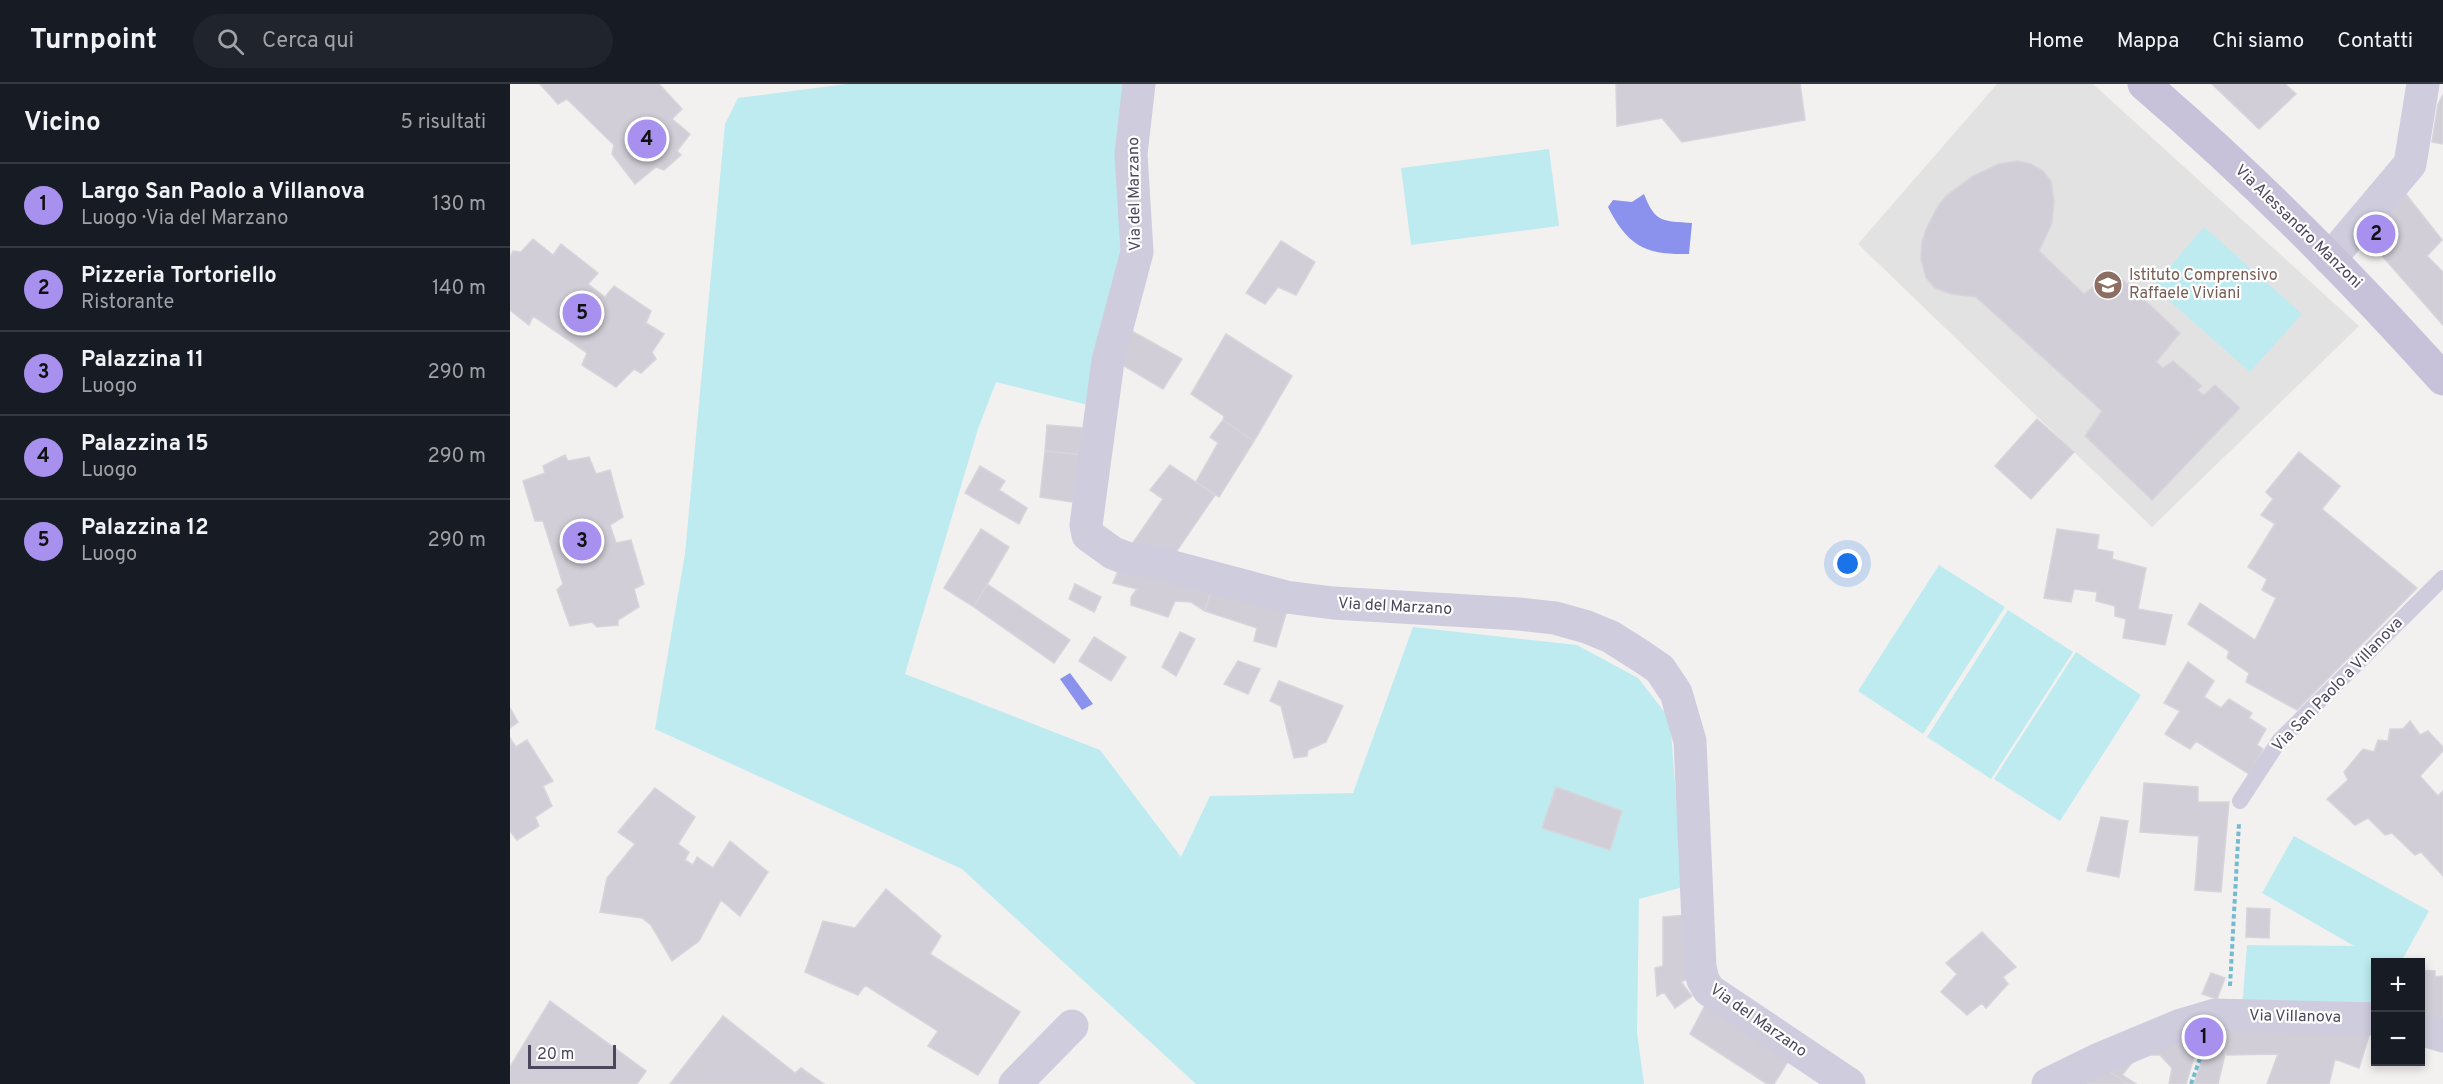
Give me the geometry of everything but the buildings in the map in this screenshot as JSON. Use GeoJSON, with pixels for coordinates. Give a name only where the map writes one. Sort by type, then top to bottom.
{"type":"FeatureCollection","features":[{"type":"Feature","properties":{"kind":"street","name":"Via del Marzano"},"geometry":{"type":"LineString","coordinates":[[1139,84],[1131,154],[1137,252],[1108,361],[1086,525],[1088,536],[1113,553],[1126,558],[1155,562],[1286,597],[1333,603],[1555,618],[1611,637],[1659,669],[1676,693],[1690,741],[1700,967],[1703,980],[1709,990],[1849,1084]]}},
{"type":"Feature","properties":{"kind":"street","name":"Via Alessandro Manzoni"},"geometry":{"type":"LineString","coordinates":[[2144,84],[2206,137],[2330,259],[2376,305],[2443,379]]}},
{"type":"Feature","properties":{"kind":"street"},"geometry":{"type":"LineString","coordinates":[[2330,259],[2410,164],[2423,84]]}},
{"type":"Feature","properties":{"kind":"street"},"geometry":{"type":"LineString","coordinates":[[2048,1084],[2097,1060],[2160,1034],[2222,1015]]}},
{"type":"Feature","properties":{"kind":"street","name":"Via Villanova"},"geometry":{"type":"LineString","coordinates":[[2222,1015],[2371,1019]]}},
{"type":"Feature","properties":{"kind":"street"},"geometry":{"type":"LineString","coordinates":[[1015,1084],[1072,1026]]}},
{"type":"Feature","properties":{"kind":"street"},"geometry":{"type":"LineString","coordinates":[[2425,1030],[2443,1036]]}},
{"type":"Feature","properties":{"kind":"lane","name":"Via San Paolo a Villanova"},"geometry":{"type":"LineString","coordinates":[[2240,801],[2279,741],[2443,578]]}},
{"type":"Feature","properties":{"kind":"path"},"geometry":{"type":"LineString","coordinates":[[2222,1015],[2240,801]]}},
{"type":"Feature","properties":{"kind":"shaded area"},"geometry":{"type":"Polygon","coordinates":[[[846,84],[1126,84],[1124,255],[1088,405],[996,382],[978,429],[905,674],[1100,750],[1181,857],[1210,796],[1353,793],[1413,627],[1577,645],[1638,678],[1670,719],[1683,887],[1639,899],[1637,1033],[1644,1084],[1196,1084],[962,869],[655,729],[685,554],[725,124],[738,98],[846,84]]]}},
{"type":"Feature","properties":{"kind":"shaded area","name":"Istituto Comprensivo Raffaele Viviani"},"geometry":{"type":"Polygon","coordinates":[[[1997,84],[2093,84],[2359,326],[2152,527],[1858,244],[1997,84]]]}},
{"type":"Feature","properties":{"kind":"shaded area"},"geometry":{"type":"Polygon","coordinates":[[[1549,149],[1559,226],[1411,245],[1401,168],[1549,149]]]}},
{"type":"Feature","properties":{"kind":"shaded area"},"geometry":{"type":"Polygon","coordinates":[[[2204,227],[2302,314],[2250,372],[2153,286],[2204,227]]]}},
{"type":"Feature","properties":{"kind":"shaded area"},"geometry":{"type":"Polygon","coordinates":[[[1939,565],[2005,607],[1923,734],[1858,691],[1939,565]]]}},
{"type":"Feature","properties":{"kind":"shaded area"},"geometry":{"type":"Polygon","coordinates":[[[2008,610],[2073,652],[1991,779],[1927,737],[2008,610]]]}},
{"type":"Feature","properties":{"kind":"shaded area"},"geometry":{"type":"Polygon","coordinates":[[[2076,652],[2141,695],[2060,821],[1994,779],[2076,652]]]}},
{"type":"Feature","properties":{"kind":"shaded area"},"geometry":{"type":"Polygon","coordinates":[[[2294,836],[2429,911],[2403,958],[2371,958],[2371,1008],[2242,1009],[2247,945],[2354,946],[2262,893],[2294,836]]]}},
{"type":"Feature","properties":{"kind":"water"},"geometry":{"type":"Polygon","coordinates":[[[1644,194],[1652,210],[1661,219],[1692,223],[1689,254],[1649,250],[1640,246],[1623,231],[1608,207],[1613,200],[1632,202],[1644,194]]]}},
{"type":"Feature","properties":{"kind":"water"},"geometry":{"type":"Polygon","coordinates":[[[1070,673],[1093,704],[1082,710],[1060,679],[1070,673]]]}},
{"type":"Feature","properties":{"kind":"place","name":"Palazzina 15"},"geometry":{"type":"Point","coordinates":[647,139]}},
{"type":"Feature","properties":{"kind":"place","name":"Pizzeria Tortoriello"},"geometry":{"type":"Point","coordinates":[2376,234]}},
{"type":"Feature","properties":{"kind":"place","name":"Istituto Comprensivo Raffaele Viviani"},"geometry":{"type":"Point","coordinates":[2108,285]}},
{"type":"Feature","properties":{"kind":"place","name":"Palazzina 12"},"geometry":{"type":"Point","coordinates":[582,313]}},
{"type":"Feature","properties":{"kind":"place","name":"Palazzina 11"},"geometry":{"type":"Point","coordinates":[582,541]}},
{"type":"Feature","properties":{"kind":"place","name":"Largo San Paolo a Villanova"},"geometry":{"type":"Point","coordinates":[2204,1037]}}]}
